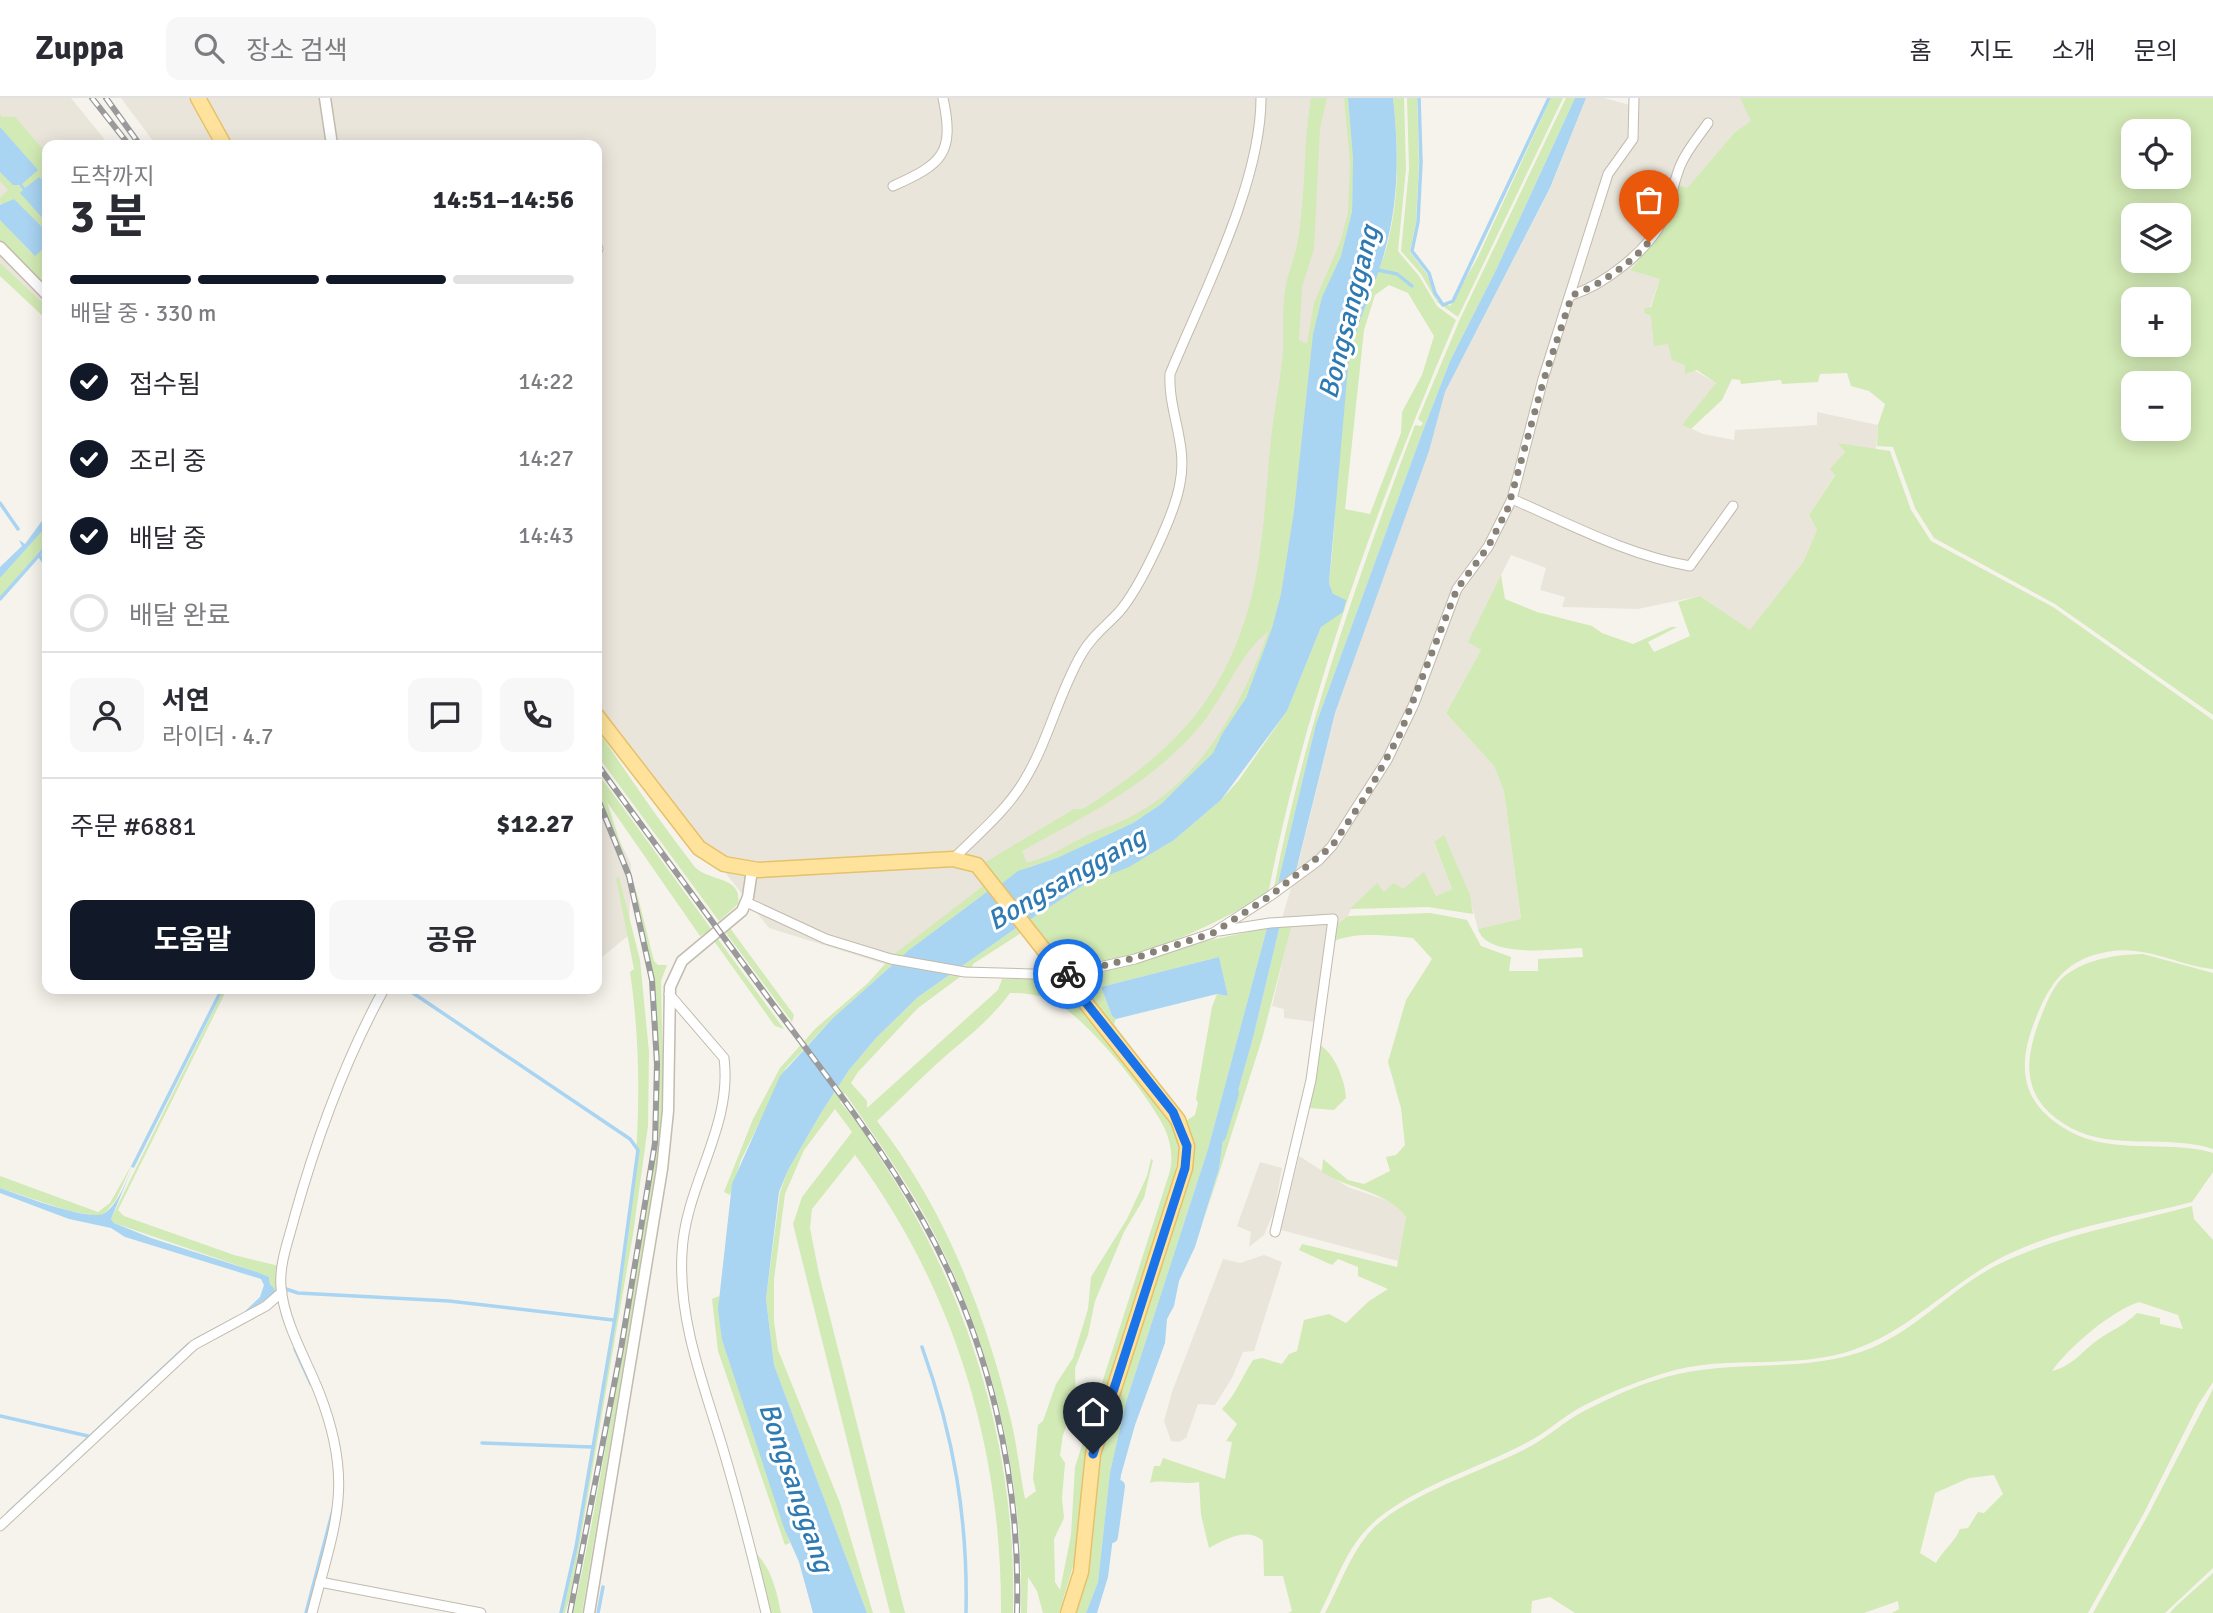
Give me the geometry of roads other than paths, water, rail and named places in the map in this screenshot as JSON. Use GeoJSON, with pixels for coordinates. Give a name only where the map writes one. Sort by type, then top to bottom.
{"type":"FeatureCollection","features":[{"type":"Feature","properties":{"kind":"main road"},"geometry":{"type":"LineString","coordinates":[[198,98],[221,140]]}},
{"type":"Feature","properties":{"kind":"main road"},"geometry":{"type":"LineString","coordinates":[[602,722],[699,848],[724,864],[752,870],[953,859],[971,862],[983,870],[1173,1112],[1187,1146],[1185,1168],[1093,1454],[1081,1572],[1068,1613]]}},
{"type":"Feature","properties":{"kind":"street"},"geometry":{"type":"LineString","coordinates":[[325,98],[331,140]]}},
{"type":"Feature","properties":{"kind":"street"},"geometry":{"type":"LineString","coordinates":[[893,186],[930,169],[943,156],[948,133],[943,98]]}},
{"type":"Feature","properties":{"kind":"street"},"geometry":{"type":"LineString","coordinates":[[953,859],[1010,803],[1026,778],[1080,656],[1094,634],[1120,610],[1167,529],[1180,483],[1183,448],[1169,393],[1170,374],[1235,216],[1252,160],[1261,98]]}},
{"type":"Feature","properties":{"kind":"street"},"geometry":{"type":"LineString","coordinates":[[1213,933],[1270,896],[1332,846],[1367,794],[1400,734],[1457,589],[1488,547],[1512,499],[1544,379],[1608,174],[1633,139],[1634,98]]}},
{"type":"Feature","properties":{"kind":"street"},"geometry":{"type":"LineString","coordinates":[[1572,295],[1583,292],[1629,261],[1649,242],[1663,221],[1681,163],[1708,123]]}},
{"type":"Feature","properties":{"kind":"street"},"geometry":{"type":"LineString","coordinates":[[0,247],[42,290]]}},
{"type":"Feature","properties":{"kind":"street"},"geometry":{"type":"LineString","coordinates":[[1512,499],[1630,550],[1657,560],[1690,566],[1732,506]]}},
{"type":"Feature","properties":{"kind":"street"},"geometry":{"type":"LineString","coordinates":[[589,1613],[662,1169],[668,1111],[669,994],[682,961],[731,923],[746,902],[752,870]]}},
{"type":"Feature","properties":{"kind":"street"},"geometry":{"type":"LineString","coordinates":[[746,902],[826,939],[891,959],[965,972],[1064,975],[1135,958],[1213,933],[1270,923],[1333,919],[1311,1080],[1276,1232]]}},
{"type":"Feature","properties":{"kind":"street"},"geometry":{"type":"LineString","coordinates":[[312,1613],[340,1506],[340,1466],[325,1407],[282,1292],[284,1256],[315,1147],[370,1014],[381,994]]}},
{"type":"Feature","properties":{"kind":"street"},"geometry":{"type":"LineString","coordinates":[[669,994],[716,1046],[724,1063],[720,1121],[687,1209],[681,1253],[683,1296],[704,1392],[722,1448],[766,1613]]}},
{"type":"Feature","properties":{"kind":"street"},"geometry":{"type":"LineString","coordinates":[[0,1526],[194,1345],[266,1306],[282,1292]]}},
{"type":"Feature","properties":{"kind":"street"},"geometry":{"type":"LineString","coordinates":[[320,1582],[481,1613]]}},
{"type":"Feature","properties":{"kind":"water","name":"Bongsanggang"},"geometry":{"type":"Polygon","coordinates":[[[1348,98],[1393,98],[1397,157],[1389,235],[1359,323],[1348,367],[1329,583],[1333,594],[1346,600],[1343,612],[1321,627],[1287,711],[1221,800],[1174,840],[1129,867],[1085,884],[1028,921],[1000,885],[1018,871],[1057,858],[1133,823],[1161,804],[1213,753],[1246,698],[1272,628],[1281,594],[1294,511],[1313,334],[1322,297],[1341,256],[1352,211],[1353,158],[1348,98]]]}},
{"type":"Feature","properties":{"kind":"water"},"geometry":{"type":"Polygon","coordinates":[[[1575,98],[1586,98],[1550,188],[1445,392],[1429,451],[1335,713],[1296,871],[1278,883],[1316,724],[1421,436],[1450,361],[1496,270],[1575,98]]]}},
{"type":"Feature","properties":{"kind":"water"},"geometry":{"type":"Polygon","coordinates":[[[0,127],[38,170],[22,184],[25,188],[39,177],[42,179],[42,217],[20,193],[23,190],[19,185],[13,185],[0,172],[0,127]]]}},
{"type":"Feature","properties":{"kind":"water"},"geometry":{"type":"Polygon","coordinates":[[[14,199],[42,227],[42,250],[35,256],[0,220],[0,205],[14,199]]]}},
{"type":"Feature","properties":{"kind":"water"},"geometry":{"type":"Polygon","coordinates":[[[42,521],[42,531],[0,578],[0,567],[22,546],[19,540],[25,544],[42,521]]]}},
{"type":"Feature","properties":{"kind":"water","name":"Bongsanggang"},"geometry":{"type":"Polygon","coordinates":[[[991,889],[1019,926],[918,997],[876,1038],[849,1070],[821,1113],[788,1170],[779,1192],[766,1299],[774,1365],[867,1613],[813,1613],[799,1562],[784,1528],[722,1340],[718,1309],[732,1184],[780,1076],[833,1018],[909,950],[991,889]]]}},
{"type":"Feature","properties":{"kind":"water"},"geometry":{"type":"Polygon","coordinates":[[[1280,925],[1236,1098],[1227,1111],[1219,1169],[1195,1247],[1179,1281],[1174,1306],[1167,1319],[1165,1343],[1135,1425],[1121,1475],[1108,1577],[1097,1613],[1086,1613],[1098,1582],[1110,1472],[1126,1402],[1208,1149],[1267,928],[1280,925]]]}},
{"type":"Feature","properties":{"kind":"water"},"geometry":{"type":"Polygon","coordinates":[[[1219,957],[1228,996],[1217,994],[1116,1019],[1112,1016],[1101,987],[1219,957]]]}},
{"type":"Feature","properties":{"kind":"water"},"geometry":{"type":"Polygon","coordinates":[[[133,1166],[111,1219],[114,1223],[269,1277],[270,1284],[277,1292],[240,1316],[260,1297],[264,1285],[261,1279],[125,1237],[111,1228],[69,1219],[0,1193],[0,1188],[70,1211],[97,1215],[105,1213],[114,1204],[133,1166]]]}},
{"type":"Feature","properties":{"kind":"waterway"},"geometry":{"type":"LineString","coordinates":[[1419,98],[1421,162],[1418,222],[1412,251],[1429,273],[1435,293],[1443,305],[1453,301],[1549,98]]}},
{"type":"Feature","properties":{"kind":"waterway","name":"Bongsanggang"},"geometry":{"type":"LineString","coordinates":[[1378,270],[1397,274],[1412,286]]}},
{"type":"Feature","properties":{"kind":"waterway"},"geometry":{"type":"LineString","coordinates":[[0,503],[18,529]]}},
{"type":"Feature","properties":{"kind":"waterway"},"geometry":{"type":"LineString","coordinates":[[42,551],[39,555],[42,560]]}},
{"type":"Feature","properties":{"kind":"waterway"},"geometry":{"type":"LineString","coordinates":[[0,599],[39,555]]}},
{"type":"Feature","properties":{"kind":"waterway"},"geometry":{"type":"LineString","coordinates":[[133,1166],[219,994]]}},
{"type":"Feature","properties":{"kind":"waterway"},"geometry":{"type":"LineString","coordinates":[[414,994],[630,1139],[638,1150],[616,1312],[576,1547],[561,1613]]}},
{"type":"Feature","properties":{"kind":"waterway"},"geometry":{"type":"LineString","coordinates":[[1220,1136],[1233,1093]]}},
{"type":"Feature","properties":{"kind":"waterway"},"geometry":{"type":"LineString","coordinates":[[286,1289],[298,1293],[449,1301],[613,1320]]}},
{"type":"Feature","properties":{"kind":"waterway"},"geometry":{"type":"LineString","coordinates":[[195,1340],[238,1317]]}},
{"type":"Feature","properties":{"kind":"waterway"},"geometry":{"type":"LineString","coordinates":[[8,1513],[189,1344]]}},
{"type":"Feature","properties":{"kind":"waterway"},"geometry":{"type":"LineString","coordinates":[[922,1347],[943,1413],[957,1478],[964,1544],[966,1613]]}},
{"type":"Feature","properties":{"kind":"waterway"},"geometry":{"type":"LineString","coordinates":[[295,1349],[311,1384]]}},
{"type":"Feature","properties":{"kind":"waterway"},"geometry":{"type":"LineString","coordinates":[[0,1416],[88,1436]]}},
{"type":"Feature","properties":{"kind":"waterway"},"geometry":{"type":"LineString","coordinates":[[482,1443],[592,1447]]}},
{"type":"Feature","properties":{"kind":"waterway"},"geometry":{"type":"LineString","coordinates":[[1112,1537],[1119,1486]]}},
{"type":"Feature","properties":{"kind":"waterway"},"geometry":{"type":"LineString","coordinates":[[306,1613],[333,1510]]}},
{"type":"Feature","properties":{"kind":"waterway"},"geometry":{"type":"LineString","coordinates":[[598,1613],[603,1587]]}},
{"type":"Feature","properties":{"kind":"railway"},"geometry":{"type":"LineString","coordinates":[[92,98],[125,140]]}},
{"type":"Feature","properties":{"kind":"railway"},"geometry":{"type":"LineString","coordinates":[[106,98],[136,140]]}},
{"type":"Feature","properties":{"kind":"railway"},"geometry":{"type":"LineString","coordinates":[[602,771],[870,1137],[906,1192],[946,1266],[983,1361],[996,1411],[1013,1511],[1017,1613]]}},
{"type":"Feature","properties":{"kind":"railway"},"geometry":{"type":"LineString","coordinates":[[570,1613],[621,1349],[655,1143],[657,1064],[652,980],[629,876],[602,809]]}}]}
